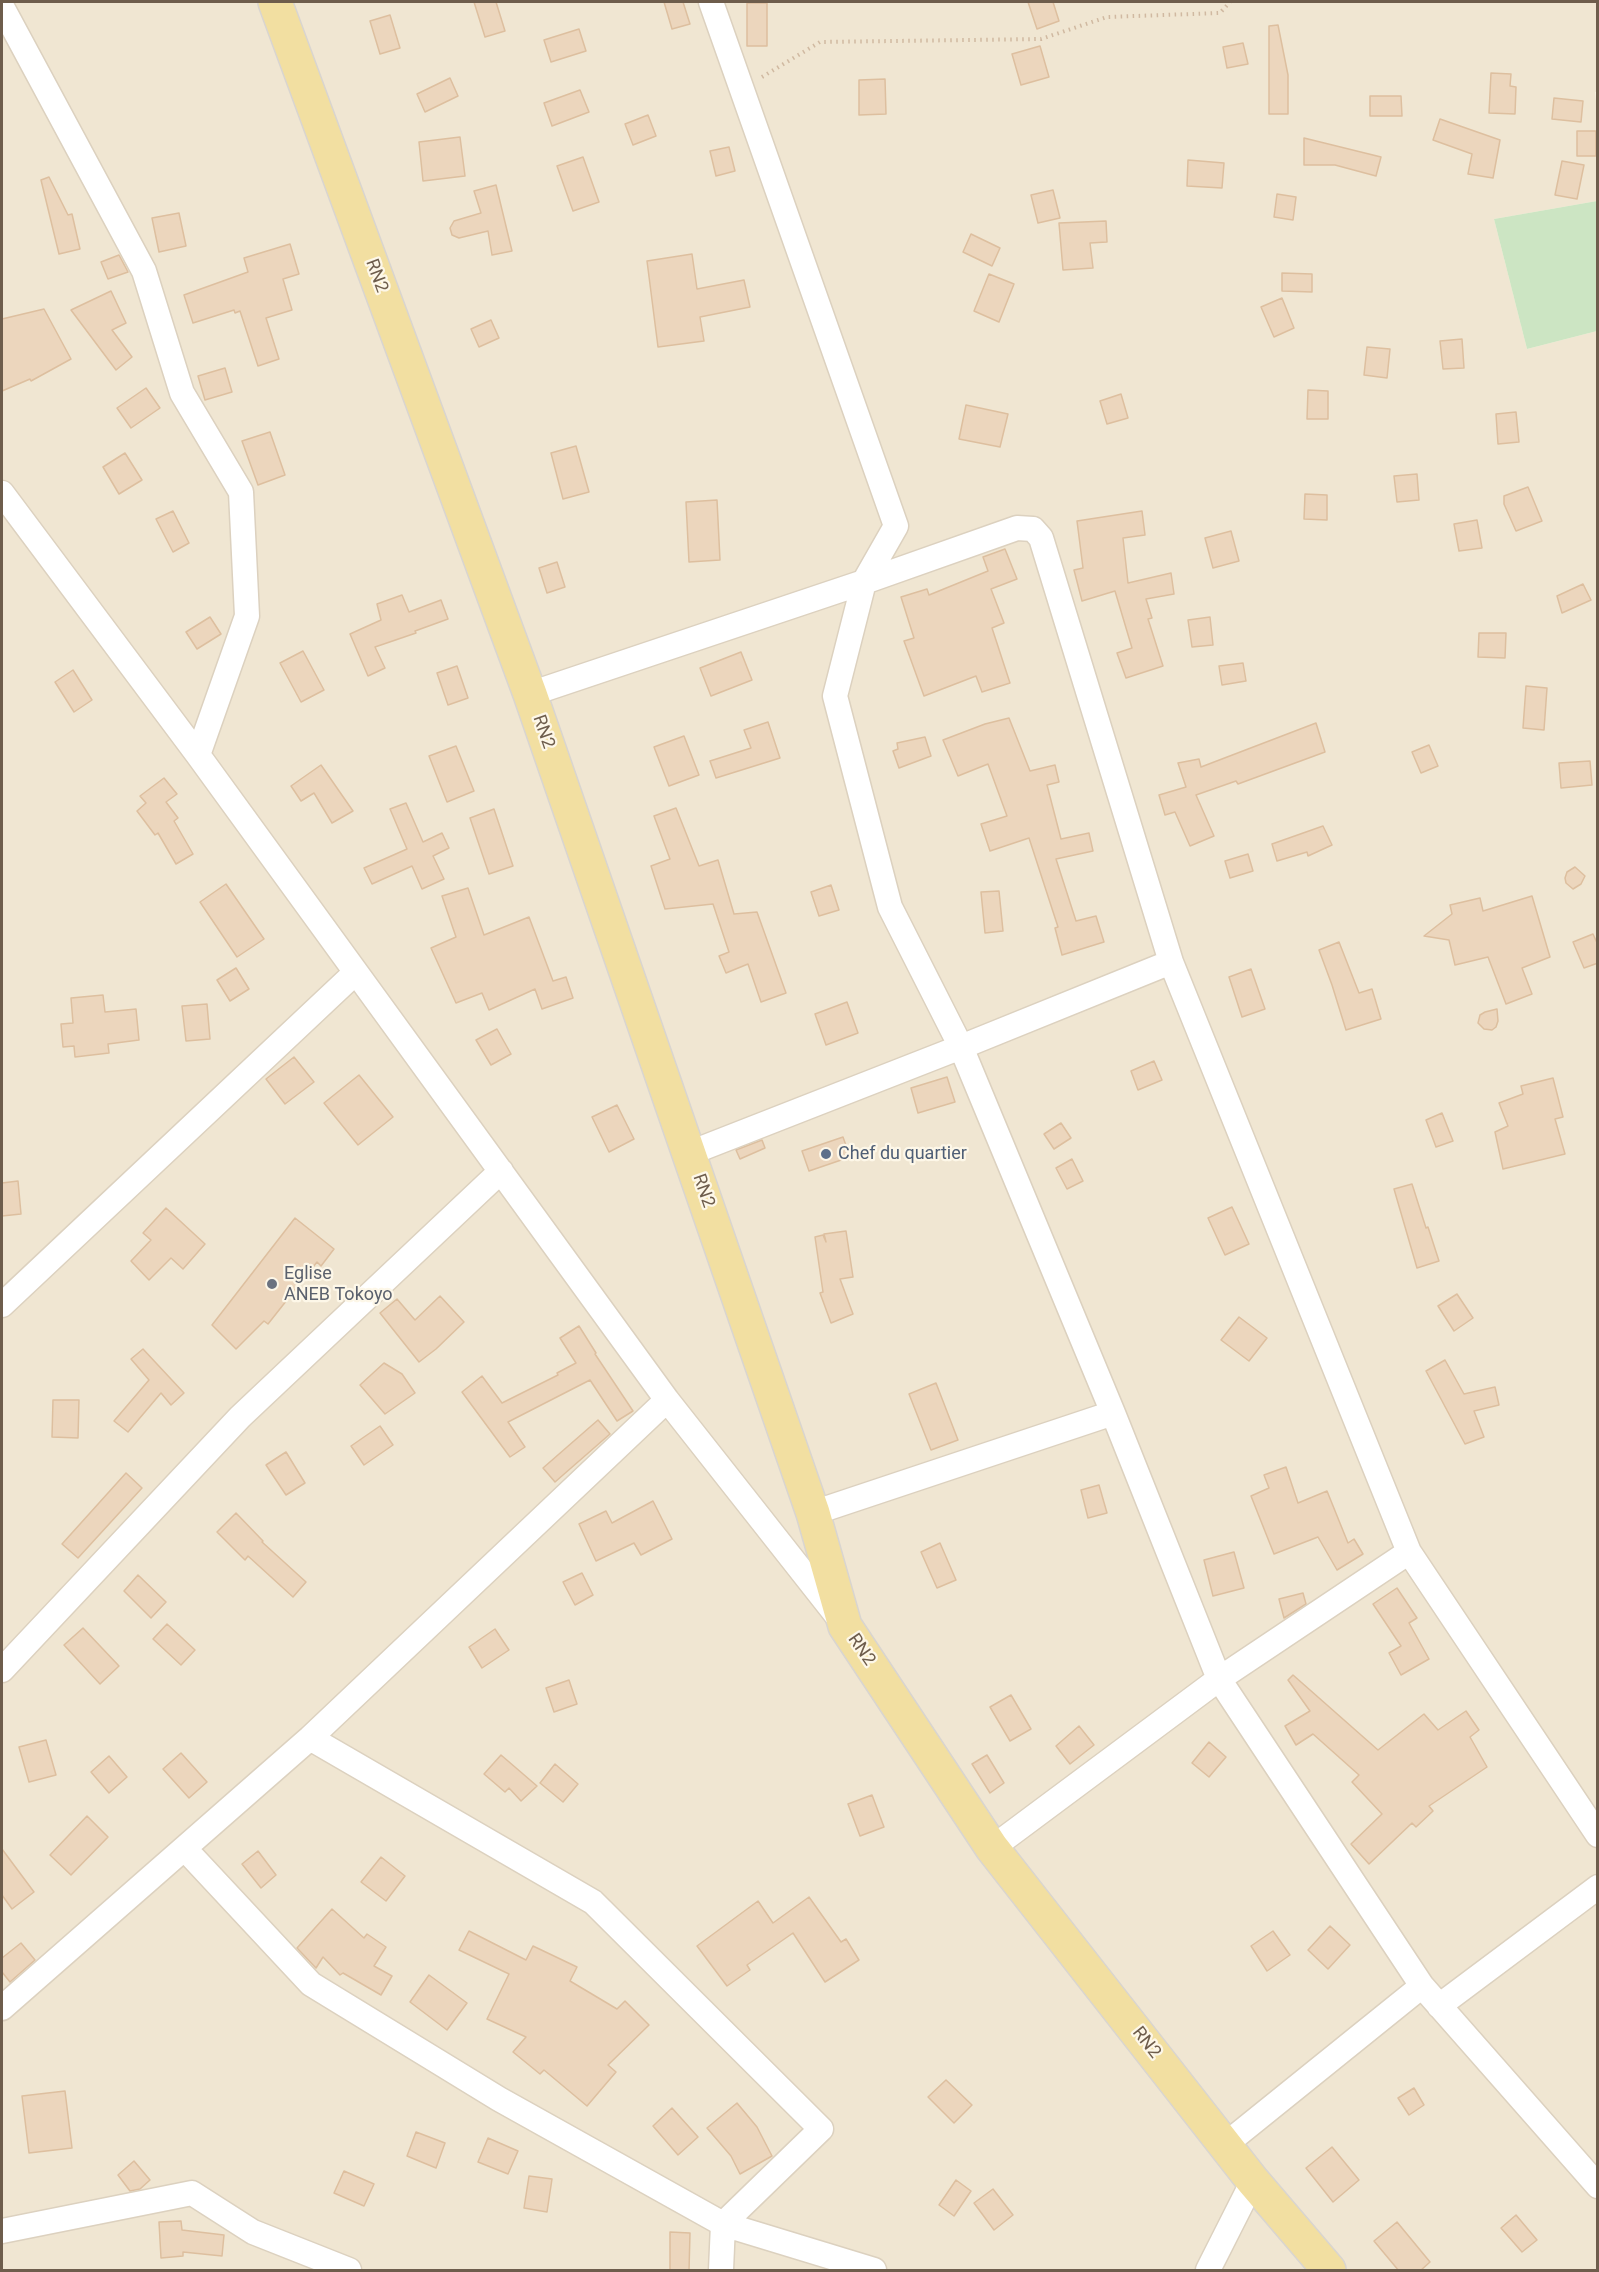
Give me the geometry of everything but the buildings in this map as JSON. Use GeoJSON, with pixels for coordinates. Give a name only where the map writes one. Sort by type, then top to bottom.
{"type":"FeatureCollection","features":[{"type":"Feature","properties":{"kind":"main road","name":"RN2"},"geometry":{"type":"LineString","coordinates":[[275,2],[530,694],[813,1513],[845,1626],[992,1848],[1253,2181],[1329,2271]]}},
{"type":"Feature","properties":{"kind":"street"},"geometry":{"type":"LineString","coordinates":[[711,2],[896,526],[864,582],[835,696],[890,907],[961,1047],[1113,1413],[1219,1679],[1422,1986],[1598,2186]]}},
{"type":"Feature","properties":{"kind":"street"},"geometry":{"type":"LineString","coordinates":[[2,7],[144,271],[182,393],[241,492],[247,616],[198,755]]}},
{"type":"Feature","properties":{"kind":"street"},"geometry":{"type":"LineString","coordinates":[[2,493],[198,755],[667,1400],[845,1626]]}},
{"type":"Feature","properties":{"kind":"street"},"geometry":{"type":"LineString","coordinates":[[530,694],[1017,528],[1033,529],[1041,538],[1171,962],[1409,1552],[1598,1835]]}},
{"type":"Feature","properties":{"kind":"street"},"geometry":{"type":"LineString","coordinates":[[690,1153],[1171,962]]}},
{"type":"Feature","properties":{"kind":"street"},"geometry":{"type":"LineString","coordinates":[[2,1305],[355,973]]}},
{"type":"Feature","properties":{"kind":"street"},"geometry":{"type":"LineString","coordinates":[[2,1670],[240,1417],[501,1171]]}},
{"type":"Feature","properties":{"kind":"street"},"geometry":{"type":"LineString","coordinates":[[2,2008],[310,1738],[667,1400]]}},
{"type":"Feature","properties":{"kind":"street"},"geometry":{"type":"LineString","coordinates":[[813,1513],[1113,1413]]}},
{"type":"Feature","properties":{"kind":"street"},"geometry":{"type":"LineString","coordinates":[[992,1848],[1219,1679],[1409,1552]]}},
{"type":"Feature","properties":{"kind":"street"},"geometry":{"type":"LineString","coordinates":[[310,1738],[593,1902],[821,2130],[723,2224],[721,2271]]}},
{"type":"Feature","properties":{"kind":"street"},"geometry":{"type":"LineString","coordinates":[[185,1849],[311,1984],[499,2099],[723,2224],[874,2271]]}},
{"type":"Feature","properties":{"kind":"street"},"geometry":{"type":"LineString","coordinates":[[1439,2006],[1598,1887]]}},
{"type":"Feature","properties":{"kind":"street"},"geometry":{"type":"LineString","coordinates":[[1226,2144],[1422,1986]]}},
{"type":"Feature","properties":{"kind":"street"},"geometry":{"type":"LineString","coordinates":[[1208,2271],[1253,2181]]}},
{"type":"Feature","properties":{"kind":"street"},"geometry":{"type":"LineString","coordinates":[[2,2230],[192,2193],[253,2232],[349,2271]]}},
{"type":"Feature","properties":{"kind":"path"},"geometry":{"type":"LineString","coordinates":[[743,88],[819,42],[1041,39],[1107,16],[1220,13],[1230,2]]}},
{"type":"Feature","properties":{"kind":"shaded area"},"geometry":{"type":"Polygon","coordinates":[[[2,2],[1597,2],[1598,91],[1595,92],[1598,119],[1597,201],[1494,219],[1527,349],[1597,331],[1597,2270],[2,2270],[2,2]]]}},
{"type":"Feature","properties":{"kind":"green space"},"geometry":{"type":"Polygon","coordinates":[[[1597,201],[1597,331],[1527,349],[1494,219],[1597,201]]]}},
{"type":"Feature","properties":{"kind":"place","name":"Chef du quartier"},"geometry":{"type":"Point","coordinates":[826,1154]}},
{"type":"Feature","properties":{"kind":"place","name":"Eglise ANEB Tokoyo"},"geometry":{"type":"Point","coordinates":[272,1284]}}]}
